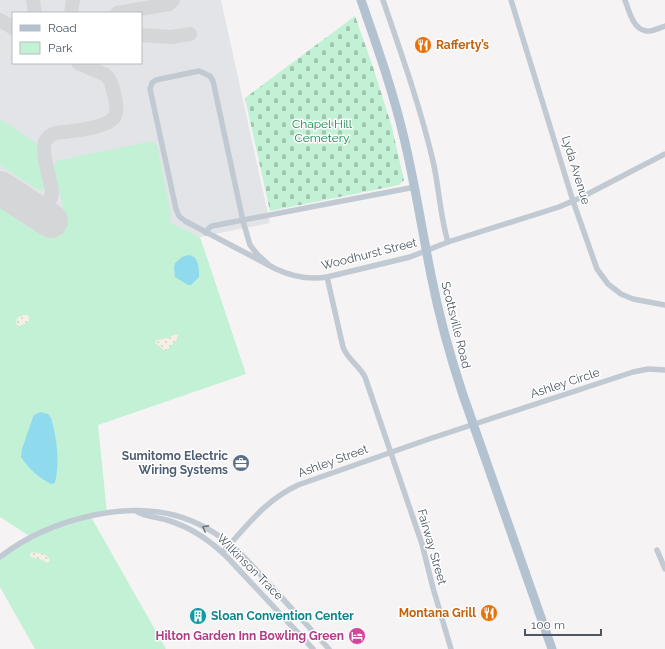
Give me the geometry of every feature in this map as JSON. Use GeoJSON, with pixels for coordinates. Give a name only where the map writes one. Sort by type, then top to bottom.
{"type":"FeatureCollection","features":[{"type":"Feature","properties":{"kind":"main road","name":"Scottsville Road"},"geometry":{"type":"LineString","coordinates":[[360,0],[393,96],[404,139],[446,342],[473,425],[552,649]]}},
{"type":"Feature","properties":{"kind":"street"},"geometry":{"type":"LineString","coordinates":[[383,0],[411,81],[424,126],[434,165],[448,242]]}},
{"type":"Feature","properties":{"kind":"street","name":"Lyda Avenue"},"geometry":{"type":"LineString","coordinates":[[511,0],[573,201],[594,262],[604,280],[612,288],[627,297],[665,305]]}},
{"type":"Feature","properties":{"kind":"street"},"geometry":{"type":"LineString","coordinates":[[625,0],[634,23],[638,26],[646,31],[665,26]]}},
{"type":"Feature","properties":{"kind":"street","name":"Woodhurst Street"},"geometry":{"type":"LineString","coordinates":[[243,221],[213,81],[210,76],[199,71],[156,80],[152,83],[150,89],[178,214],[182,220],[269,265],[301,278],[327,277],[410,257],[448,242],[521,220],[573,201],[665,154]]}},
{"type":"Feature","properties":{"kind":"street"},"geometry":{"type":"LineString","coordinates":[[206,233],[212,226],[415,188]]}},
{"type":"Feature","properties":{"kind":"street"},"geometry":{"type":"LineString","coordinates":[[243,221],[250,245],[269,265]]}},
{"type":"Feature","properties":{"kind":"street","name":"Fairway Street"},"geometry":{"type":"LineString","coordinates":[[327,277],[345,354],[359,368],[365,377],[422,544],[451,649]]}},
{"type":"Feature","properties":{"kind":"street","name":"Ashley Circle"},"geometry":{"type":"LineString","coordinates":[[473,425],[633,372],[648,369],[665,369]]}},
{"type":"Feature","properties":{"kind":"street","name":"Ashley Street"},"geometry":{"type":"LineString","coordinates":[[223,552],[257,513],[280,494],[316,478],[473,425]]}},
{"type":"Feature","properties":{"kind":"street","name":"Wilkinson Trace"},"geometry":{"type":"LineString","coordinates":[[0,557],[31,537],[68,522],[110,512],[143,510],[168,513],[210,530],[230,544],[261,575],[329,649]]}},
{"type":"Feature","properties":{"kind":"street","name":"Wilkinson Trace"},"geometry":{"type":"LineString","coordinates":[[136,511],[140,514],[167,520],[184,526],[204,537],[223,552],[313,649]]}},
{"type":"Feature","properties":{"kind":"street"},"geometry":{"type":"LineString","coordinates":[[657,550],[665,569]]}},
{"type":"Feature","properties":{"kind":"shaded area"},"geometry":{"type":"Polygon","coordinates":[[[0,0],[221,0],[270,223],[200,237],[0,282],[0,0]]]}},
{"type":"Feature","properties":{"kind":"green space","name":"Chapel Hill Cemetery"},"geometry":{"type":"Polygon","coordinates":[[[355,16],[391,124],[404,180],[399,185],[270,211],[245,98],[355,16]]]}},
{"type":"Feature","properties":{"kind":"green space"},"geometry":{"type":"Polygon","coordinates":[[[0,119],[39,145],[46,187],[43,190],[38,190],[0,165],[0,119]]]}},
{"type":"Feature","properties":{"kind":"green space"},"geometry":{"type":"Polygon","coordinates":[[[152,141],[157,145],[171,214],[169,222],[200,237],[246,374],[98,425],[107,513],[91,517],[166,649],[35,649],[0,587],[0,557],[31,537],[0,517],[0,208],[43,236],[63,206],[53,167],[56,162],[152,141]]]}},
{"type":"Feature","properties":{"kind":"sand"},"geometry":{"type":"Polygon","coordinates":[[[23,315],[28,315],[28,322],[20,326],[17,325],[17,318],[23,315]]]}},
{"type":"Feature","properties":{"kind":"sand"},"geometry":{"type":"Polygon","coordinates":[[[175,334],[178,335],[178,338],[167,350],[164,350],[155,343],[156,340],[168,338],[175,334]]]}},
{"type":"Feature","properties":{"kind":"sand"},"geometry":{"type":"Polygon","coordinates":[[[32,552],[45,555],[50,561],[47,563],[43,560],[31,557],[30,554],[32,552]]]}},
{"type":"Feature","properties":{"kind":"water"},"geometry":{"type":"Polygon","coordinates":[[[188,255],[192,256],[196,260],[199,270],[199,277],[191,285],[188,285],[175,277],[174,268],[175,263],[182,257],[188,255]]]}},
{"type":"Feature","properties":{"kind":"water"},"geometry":{"type":"Polygon","coordinates":[[[40,412],[48,414],[51,418],[55,434],[58,458],[57,475],[55,483],[51,484],[34,472],[21,457],[22,449],[33,417],[40,412]]]}},
{"type":"Feature","properties":{"kind":"taxiway"},"geometry":{"type":"LineString","coordinates":[[33,0],[35,12]]}},
{"type":"Feature","properties":{"kind":"taxiway"},"geometry":{"type":"LineString","coordinates":[[71,12],[73,0]]}},
{"type":"Feature","properties":{"kind":"taxiway"},"geometry":{"type":"LineString","coordinates":[[123,12],[169,4],[173,0]]}},
{"type":"Feature","properties":{"kind":"taxiway"},"geometry":{"type":"LineString","coordinates":[[0,20],[12,27]]}},
{"type":"Feature","properties":{"kind":"taxiway"},"geometry":{"type":"LineString","coordinates":[[142,35],[171,37],[190,34]]}},
{"type":"Feature","properties":{"kind":"taxiway"},"geometry":{"type":"LineString","coordinates":[[24,203],[34,206],[43,206],[47,204],[51,196],[52,190],[44,150],[44,144],[48,137],[56,133],[97,127],[111,120],[116,114],[114,91],[108,77],[80,64]]}},
{"type":"Feature","properties":{"kind":"runway"},"geometry":{"type":"LineString","coordinates":[[0,188],[51,221]]}},
{"type":"Feature","properties":{"kind":"place","name":"Rafferty’s"},"geometry":{"type":"Point","coordinates":[423,45]}},
{"type":"Feature","properties":{"kind":"place","name":"Sumitomo Electric Wiring Systems"},"geometry":{"type":"Point","coordinates":[241,463]}},
{"type":"Feature","properties":{"kind":"place","name":"Montana Grill"},"geometry":{"type":"Point","coordinates":[489,613]}},
{"type":"Feature","properties":{"kind":"place","name":"Sloan Convention Center"},"geometry":{"type":"Point","coordinates":[198,616]}},
{"type":"Feature","properties":{"kind":"place","name":"Hilton Garden Inn Bowling Green"},"geometry":{"type":"Point","coordinates":[357,636]}}]}
